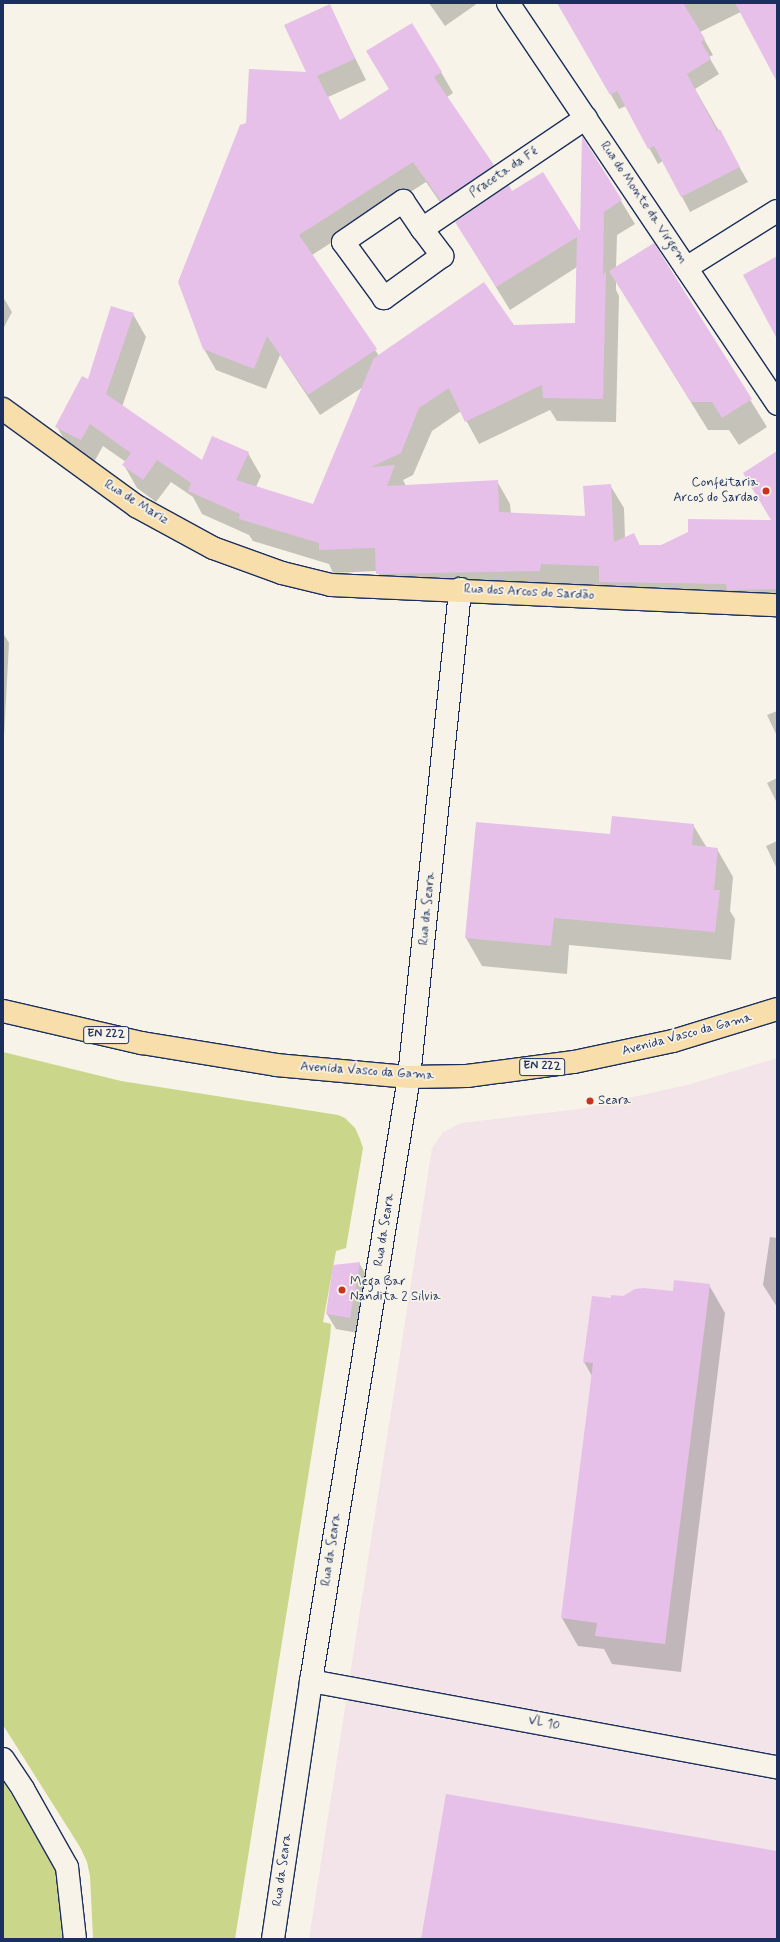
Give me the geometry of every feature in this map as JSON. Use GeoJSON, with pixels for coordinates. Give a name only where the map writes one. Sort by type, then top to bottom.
{"type":"FeatureCollection","features":[{"type":"Feature","properties":{"kind":"main road","name":"Rua de Mariz"},"geometry":{"type":"LineString","coordinates":[[3,409],[136,506],[212,548],[282,573]]}},
{"type":"Feature","properties":{"kind":"main road","name":"Rua dos Arcos do Sardão"},"geometry":{"type":"LineString","coordinates":[[282,573],[331,585],[460,589],[777,605]]}},
{"type":"Feature","properties":{"kind":"main road","name":"Avenida Vasco da Gama"},"geometry":{"type":"LineString","coordinates":[[3,1011],[142,1043],[269,1064],[409,1077],[467,1076],[574,1062],[673,1041],[777,1009]]}},
{"type":"Feature","properties":{"kind":"street","name":"Rua do Monte da Virgem"},"geometry":{"type":"LineString","coordinates":[[508,3],[777,404]]}},
{"type":"Feature","properties":{"kind":"street","name":"Praceta da Fé"},"geometry":{"type":"LineString","coordinates":[[422,229],[586,118]]}},
{"type":"Feature","properties":{"kind":"street"},"geometry":{"type":"LineString","coordinates":[[403,201],[422,229],[442,256],[384,298],[343,242],[403,201]]}},
{"type":"Feature","properties":{"kind":"street"},"geometry":{"type":"LineString","coordinates":[[686,268],[777,211]]}},
{"type":"Feature","properties":{"kind":"street","name":"Rua da Seara"},"geometry":{"type":"LineString","coordinates":[[273,1939],[311,1681],[409,1077],[460,589]]}},
{"type":"Feature","properties":{"kind":"street","name":"VL 10"},"geometry":{"type":"LineString","coordinates":[[311,1681],[777,1767]]}},
{"type":"Feature","properties":{"kind":"street"},"geometry":{"type":"LineString","coordinates":[[3,1759],[23,1789],[67,1867],[75,1939]]}},
{"type":"Feature","properties":{"kind":"shaded area"},"geometry":{"type":"Polygon","coordinates":[[[777,1058],[777,1939],[309,1939],[432,1148],[443,1132],[461,1123],[579,1109],[687,1085],[777,1058]]]}},
{"type":"Feature","properties":{"kind":"green space"},"geometry":{"type":"Polygon","coordinates":[[[3,1052],[121,1081],[338,1115],[345,1118],[355,1128],[363,1148],[346,1248],[336,1251],[323,1322],[331,1324],[330,1338],[235,1939],[93,1939],[90,1876],[87,1862],[80,1847],[3,1725],[3,1052]]]}},
{"type":"Feature","properties":{"kind":"green space"},"geometry":{"type":"Polygon","coordinates":[[[3,1781],[60,1872],[66,1939],[3,1939],[3,1781]]]}},
{"type":"Feature","properties":{"kind":"building"},"geometry":{"type":"Polygon","coordinates":[[[557,3],[683,3],[705,39],[701,42],[711,59],[687,74],[717,131],[720,129],[740,167],[681,197],[654,146],[648,149],[617,91],[610,95],[557,3]]]}},
{"type":"Feature","properties":{"kind":"building"},"geometry":{"type":"Polygon","coordinates":[[[735,3],[777,3],[777,82],[735,3]]]}},
{"type":"Feature","properties":{"kind":"building"},"geometry":{"type":"Polygon","coordinates":[[[330,4],[355,59],[317,76],[340,120],[389,89],[366,51],[412,23],[442,72],[434,77],[494,165],[441,201],[413,162],[299,235],[377,349],[308,395],[267,336],[254,369],[203,349],[178,282],[240,125],[246,123],[249,69],[306,72],[284,25],[330,4]]]}},
{"type":"Feature","properties":{"kind":"building"},"geometry":{"type":"Polygon","coordinates":[[[582,136],[622,200],[604,212],[603,275],[606,272],[603,399],[543,398],[542,385],[465,422],[449,388],[419,408],[401,453],[371,467],[395,465],[387,486],[498,480],[499,512],[585,516],[583,486],[611,484],[614,542],[634,533],[639,545],[661,545],[688,532],[688,519],[771,520],[743,473],[777,451],[777,589],[727,590],[726,584],[599,582],[599,566],[541,564],[540,571],[376,574],[375,548],[319,550],[319,543],[239,519],[240,514],[188,491],[191,483],[157,460],[143,480],[122,465],[131,453],[90,424],[81,440],[55,427],[82,376],[88,379],[111,306],[134,313],[106,394],[202,460],[212,436],[249,452],[236,480],[313,504],[374,358],[484,282],[514,325],[575,323],[577,237],[496,287],[455,222],[509,185],[512,191],[543,172],[580,231],[582,136]]]}},
{"type":"Feature","properties":{"kind":"building"},"geometry":{"type":"Polygon","coordinates":[[[654,243],[752,399],[722,418],[712,402],[691,402],[609,271],[654,243]]]}},
{"type":"Feature","properties":{"kind":"building"},"geometry":{"type":"Polygon","coordinates":[[[777,256],[777,339],[743,275],[777,256]]]}},
{"type":"Feature","properties":{"kind":"building"},"geometry":{"type":"Polygon","coordinates":[[[612,816],[694,824],[692,845],[718,848],[714,890],[720,890],[715,932],[554,918],[551,946],[465,938],[476,822],[610,834],[612,816]]]}},
{"type":"Feature","properties":{"kind":"building","name":"Mega Bar Nandita 2 Silvia"},"geometry":{"type":"Polygon","coordinates":[[[360,1262],[350,1318],[326,1314],[333,1265],[360,1262]]]}},
{"type":"Feature","properties":{"kind":"building"},"geometry":{"type":"Polygon","coordinates":[[[674,1280],[710,1284],[665,1644],[595,1636],[597,1623],[561,1618],[593,1363],[583,1362],[592,1296],[611,1298],[611,1295],[623,1296],[635,1289],[643,1288],[673,1291],[674,1280]]]}},
{"type":"Feature","properties":{"kind":"building"},"geometry":{"type":"Polygon","coordinates":[[[446,1794],[777,1851],[777,1939],[421,1939],[446,1794]]]}},
{"type":"Feature","properties":{"kind":"place","name":"Confeitaria Arcos do Sardao"},"geometry":{"type":"Point","coordinates":[766,491]}},
{"type":"Feature","properties":{"kind":"place","name":"Seara"},"geometry":{"type":"Point","coordinates":[590,1101]}},
{"type":"Feature","properties":{"kind":"place","name":"Mega Bar Nandita 2 Silvia"},"geometry":{"type":"Point","coordinates":[342,1290]}}]}
